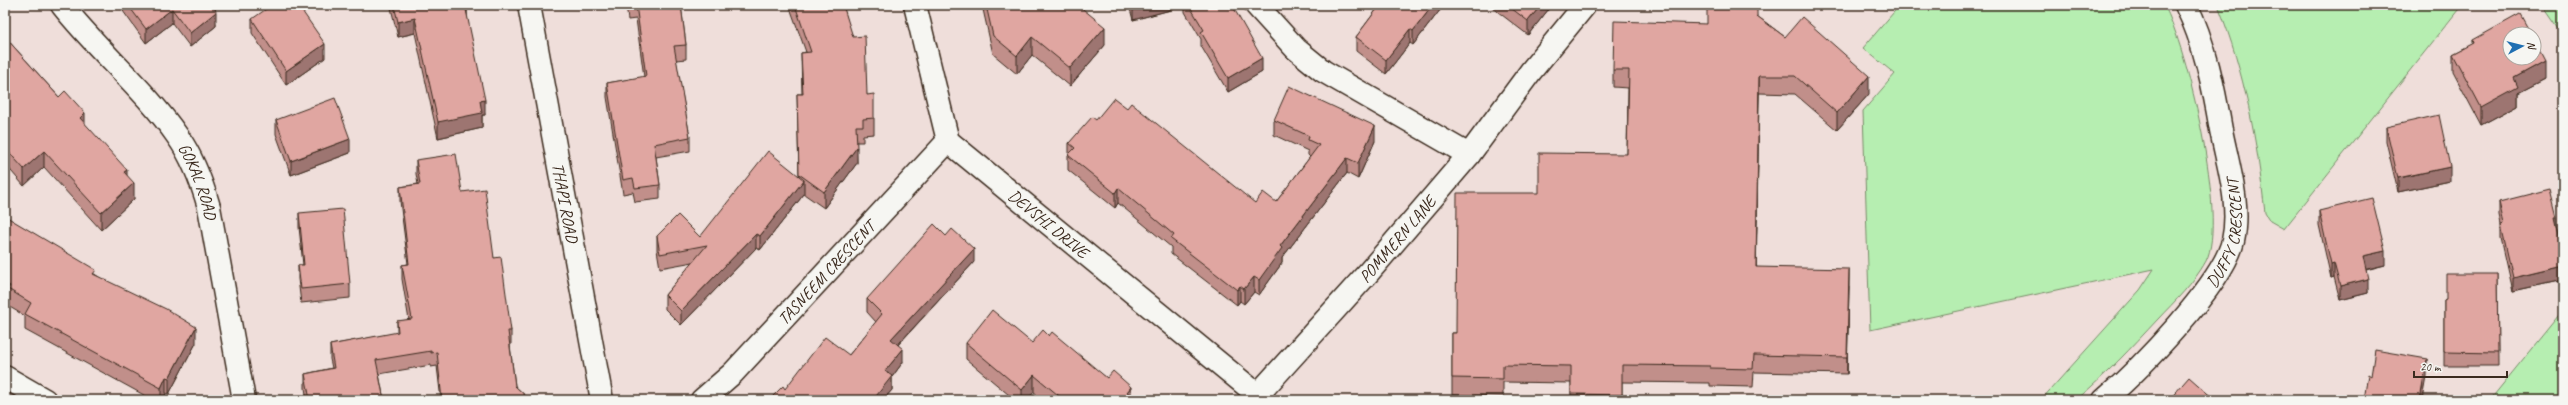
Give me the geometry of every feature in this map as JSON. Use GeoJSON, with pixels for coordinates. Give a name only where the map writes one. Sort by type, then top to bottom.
{"type":"FeatureCollection","features":[{"type":"Feature","properties":{"kind":"street","name":"GOKAL ROAD"},"geometry":{"type":"LineString","coordinates":[[62,5],[82,30],[159,112],[180,139],[202,184],[209,207],[244,400]]}},
{"type":"Feature","properties":{"kind":"street","name":"THAPI ROAD"},"geometry":{"type":"LineString","coordinates":[[529,5],[602,400]]}},
{"type":"Feature","properties":{"kind":"street"},"geometry":{"type":"LineString","coordinates":[[915,5],[948,141]]}},
{"type":"Feature","properties":{"kind":"street"},"geometry":{"type":"LineString","coordinates":[[1256,5],[1296,49],[1323,71],[1469,155]]}},
{"type":"Feature","properties":{"kind":"street","name":"POMMERN LANE"},"geometry":{"type":"LineString","coordinates":[[1258,399],[1469,155],[1531,70],[1585,5]]}},
{"type":"Feature","properties":{"kind":"street","name":"DUFFY CRESCENT"},"geometry":{"type":"LineString","coordinates":[[2104,400],[2159,346],[2193,307],[2222,269],[2233,241],[2236,209],[2216,101],[2195,23],[2186,5]]}},
{"type":"Feature","properties":{"kind":"street","name":"DEVSHI DRIVE"},"geometry":{"type":"LineString","coordinates":[[948,141],[1258,399]]}},
{"type":"Feature","properties":{"kind":"street","name":"TASNEEM CRESCENT"},"geometry":{"type":"LineString","coordinates":[[702,400],[733,373],[948,141]]}},
{"type":"Feature","properties":{"kind":"street"},"geometry":{"type":"LineString","coordinates":[[5,377],[45,400]]}},
{"type":"Feature","properties":{"kind":"green space"},"geometry":{"type":"Polygon","coordinates":[[[1900,5],[2164,5],[2173,26],[2183,57],[2202,133],[2212,209],[2211,240],[2206,261],[2190,284],[2118,361],[2076,400],[2041,400],[2140,290],[2154,269],[1870,330],[1863,111],[1895,74],[1863,48],[1900,5]]]}},
{"type":"Feature","properties":{"kind":"green space"},"geometry":{"type":"Polygon","coordinates":[[[2218,5],[2462,5],[2284,229],[2270,221],[2265,213],[2258,159],[2249,108],[2236,56],[2218,5]]]}},
{"type":"Feature","properties":{"kind":"green space"},"geometry":{"type":"Polygon","coordinates":[[[2543,5],[2563,5],[2563,34],[2543,5]]]}},
{"type":"Feature","properties":{"kind":"green space"},"geometry":{"type":"Polygon","coordinates":[[[2563,310],[2563,400],[2490,400],[2563,310]]]}},
{"type":"Feature","properties":{"kind":"building"},"geometry":{"type":"Polygon","coordinates":[[[128,5],[214,5],[216,12],[190,33],[172,9],[146,29],[128,5]]]}},
{"type":"Feature","properties":{"kind":"building"},"geometry":{"type":"Polygon","coordinates":[[[272,5],[298,5],[325,44],[286,71],[252,19],[272,5]]]}},
{"type":"Feature","properties":{"kind":"building"},"geometry":{"type":"Polygon","coordinates":[[[394,5],[465,5],[485,100],[480,101],[482,113],[438,122],[415,18],[398,22],[394,5]]]}},
{"type":"Feature","properties":{"kind":"building"},"geometry":{"type":"Polygon","coordinates":[[[636,5],[681,5],[686,45],[674,46],[690,137],[654,144],[660,185],[635,188],[633,178],[623,180],[607,83],[646,76],[636,5]]]}},
{"type":"Feature","properties":{"kind":"building"},"geometry":{"type":"Polygon","coordinates":[[[795,5],[843,5],[853,37],[865,36],[867,95],[874,94],[874,118],[863,119],[863,126],[856,126],[857,147],[824,192],[799,174],[797,94],[803,94],[801,53],[811,52],[795,5]]]}},
{"type":"Feature","properties":{"kind":"building"},"geometry":{"type":"Polygon","coordinates":[[[986,5],[1078,5],[1105,27],[1070,68],[1032,37],[1017,56],[993,36],[986,5]]]}},
{"type":"Feature","properties":{"kind":"building"},"geometry":{"type":"Polygon","coordinates":[[[1189,5],[1232,5],[1262,58],[1228,78],[1201,32],[1204,30],[1189,5]]]}},
{"type":"Feature","properties":{"kind":"building"},"geometry":{"type":"Polygon","coordinates":[[[1380,5],[1433,5],[1413,31],[1410,29],[1386,60],[1356,37],[1380,5]]]}},
{"type":"Feature","properties":{"kind":"building"},"geometry":{"type":"Polygon","coordinates":[[[1507,5],[1541,5],[1528,21],[1507,5]]]}},
{"type":"Feature","properties":{"kind":"building"},"geometry":{"type":"Polygon","coordinates":[[[1707,5],[1757,5],[1757,16],[1785,37],[1802,17],[1869,76],[1837,113],[1795,76],[1759,76],[1756,267],[1849,269],[1847,357],[1754,355],[1753,369],[1710,368],[1710,366],[1622,365],[1622,395],[1571,394],[1571,366],[1503,365],[1503,379],[1452,378],[1452,333],[1456,333],[1457,193],[1539,193],[1539,153],[1627,154],[1629,70],[1613,70],[1614,21],[1707,24],[1707,5]]]}},
{"type":"Feature","properties":{"kind":"building"},"geometry":{"type":"Polygon","coordinates":[[[2520,14],[2527,26],[2502,26],[2502,66],[2536,66],[2514,78],[2518,87],[2481,107],[2453,54],[2474,43],[2473,40],[2520,14]]]}},
{"type":"Feature","properties":{"kind":"building"},"geometry":{"type":"Polygon","coordinates":[[[5,37],[59,97],[65,91],[85,113],[80,118],[127,170],[124,172],[134,183],[101,213],[44,151],[24,169],[5,148],[5,37]]]}},
{"type":"Feature","properties":{"kind":"building"},"geometry":{"type":"Polygon","coordinates":[[[2542,55],[2545,61],[2542,63],[2542,55]]]}},
{"type":"Feature","properties":{"kind":"building"},"geometry":{"type":"Polygon","coordinates":[[[1289,86],[1375,126],[1358,163],[1347,158],[1280,246],[1282,248],[1259,280],[1254,277],[1244,289],[1240,286],[1237,290],[1171,239],[1174,235],[1118,188],[1115,193],[1068,155],[1075,148],[1069,143],[1092,117],[1096,120],[1114,98],[1127,108],[1131,103],[1255,203],[1263,192],[1276,202],[1319,145],[1308,140],[1309,136],[1274,120],[1289,86]]]}},
{"type":"Feature","properties":{"kind":"building"},"geometry":{"type":"Polygon","coordinates":[[[335,98],[350,139],[291,161],[276,120],[335,98]]]}},
{"type":"Feature","properties":{"kind":"building"},"geometry":{"type":"Polygon","coordinates":[[[2439,115],[2450,167],[2398,178],[2386,127],[2439,115]]]}},
{"type":"Feature","properties":{"kind":"building"},"geometry":{"type":"Polygon","coordinates":[[[768,151],[804,180],[760,236],[756,234],[681,311],[665,295],[707,245],[660,254],[657,236],[678,215],[700,237],[768,151]]]}},
{"type":"Feature","properties":{"kind":"building"},"geometry":{"type":"Polygon","coordinates":[[[456,154],[462,192],[485,189],[494,258],[501,257],[511,331],[508,331],[515,386],[530,400],[442,400],[437,352],[431,353],[431,351],[376,360],[384,400],[310,400],[305,374],[334,368],[330,345],[398,332],[397,321],[412,319],[402,265],[409,264],[400,187],[420,184],[416,160],[456,154]]]}},
{"type":"Feature","properties":{"kind":"building"},"geometry":{"type":"Polygon","coordinates":[[[2550,189],[2557,217],[2555,217],[2563,253],[2563,266],[2513,278],[2501,225],[2504,224],[2499,202],[2550,189]]]}},
{"type":"Feature","properties":{"kind":"building"},"geometry":{"type":"Polygon","coordinates":[[[2372,198],[2385,251],[2363,256],[2368,279],[2340,286],[2334,263],[2331,264],[2319,211],[2372,198]]]}},
{"type":"Feature","properties":{"kind":"building"},"geometry":{"type":"Polygon","coordinates":[[[343,209],[350,284],[301,289],[298,265],[304,265],[299,213],[343,209]]]}},
{"type":"Feature","properties":{"kind":"building"},"geometry":{"type":"Polygon","coordinates":[[[5,216],[96,270],[93,274],[166,309],[196,327],[169,378],[166,377],[161,388],[25,314],[31,303],[8,289],[10,286],[5,283],[5,216]]]}},
{"type":"Feature","properties":{"kind":"building"},"geometry":{"type":"Polygon","coordinates":[[[934,224],[946,236],[952,229],[974,249],[891,339],[903,349],[885,371],[892,376],[873,400],[769,400],[783,386],[785,389],[825,337],[849,355],[882,314],[867,299],[934,224]]]}},
{"type":"Feature","properties":{"kind":"building"},"geometry":{"type":"Polygon","coordinates":[[[2446,274],[2497,274],[2498,353],[2444,352],[2444,300],[2446,299],[2446,274]]]}},
{"type":"Feature","properties":{"kind":"building"},"geometry":{"type":"Polygon","coordinates":[[[992,310],[1032,343],[1043,330],[1049,336],[1052,332],[1107,378],[1113,371],[1131,387],[1127,392],[1137,400],[1064,400],[1034,375],[1022,390],[966,343],[992,310]]]}},
{"type":"Feature","properties":{"kind":"building"},"geometry":{"type":"Polygon","coordinates":[[[2375,350],[2427,359],[2420,400],[2364,400],[2368,374],[2371,376],[2375,350]]]}},
{"type":"Feature","properties":{"kind":"building"},"geometry":{"type":"Polygon","coordinates":[[[2189,377],[2215,400],[2169,400],[2189,377]]]}}]}
